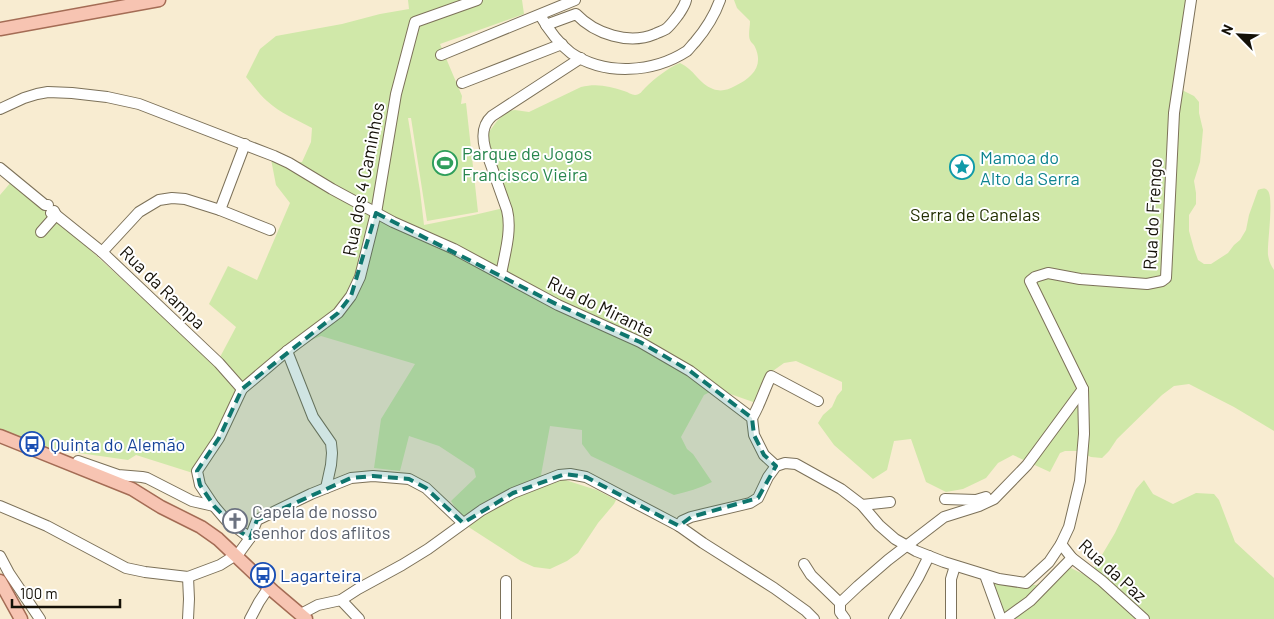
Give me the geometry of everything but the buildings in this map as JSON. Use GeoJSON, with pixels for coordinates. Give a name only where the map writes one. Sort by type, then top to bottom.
{"type":"FeatureCollection","features":[{"type":"Feature","properties":{"kind":"main road"},"geometry":{"type":"LineString","coordinates":[[0,29],[158,0]]}},
{"type":"Feature","properties":{"kind":"main road"},"geometry":{"type":"LineString","coordinates":[[0,436],[132,489],[161,507],[201,527],[218,539],[269,588],[303,617]]}},
{"type":"Feature","properties":{"kind":"main road"},"geometry":{"type":"LineString","coordinates":[[0,581],[21,619]]}},
{"type":"Feature","properties":{"kind":"street","name":"Rua dos 4 Caminhos"},"geometry":{"type":"LineString","coordinates":[[216,510],[200,485],[197,471],[219,438],[242,389],[287,351],[338,313],[351,296],[360,277],[376,213],[396,94],[415,22],[477,0]]}},
{"type":"Feature","properties":{"kind":"street"},"geometry":{"type":"LineString","coordinates":[[441,55],[576,0]]}},
{"type":"Feature","properties":{"kind":"street"},"geometry":{"type":"LineString","coordinates":[[546,25],[576,14],[595,29],[614,36],[648,37],[665,30],[675,20],[685,5],[686,0]]}},
{"type":"Feature","properties":{"kind":"street"},"geometry":{"type":"LineString","coordinates":[[540,15],[562,44],[580,58],[595,65],[636,69],[669,60],[688,50],[703,33],[714,16],[720,0]]}},
{"type":"Feature","properties":{"kind":"street","name":"Rua do Frengo"},"geometry":{"type":"LineString","coordinates":[[776,466],[785,463],[796,464],[841,489],[862,505],[894,539],[916,551],[955,566],[998,579],[1026,583],[1048,562],[1061,544],[1069,527],[1080,481],[1084,434],[1083,389],[1030,281],[1048,273],[1088,280],[1147,284],[1162,281],[1166,278],[1174,113],[1190,0]]}},
{"type":"Feature","properties":{"kind":"street"},"geometry":{"type":"LineString","coordinates":[[462,83],[562,44]]}},
{"type":"Feature","properties":{"kind":"street"},"geometry":{"type":"LineString","coordinates":[[501,274],[509,219],[484,148],[485,125],[492,116],[580,58]]}},
{"type":"Feature","properties":{"kind":"street","name":"Rua do Mirante"},"geometry":{"type":"LineString","coordinates":[[0,109],[37,94],[57,92],[91,95],[138,104],[245,144],[289,163],[393,222],[454,249],[558,305],[640,342],[690,370],[752,418]]}},
{"type":"Feature","properties":{"kind":"street"},"geometry":{"type":"LineString","coordinates":[[220,210],[245,144]]}},
{"type":"Feature","properties":{"kind":"street","name":"Rua da Rampa"},"geometry":{"type":"LineString","coordinates":[[0,168],[102,252],[219,362],[242,389]]}},
{"type":"Feature","properties":{"kind":"street"},"geometry":{"type":"LineString","coordinates":[[102,252],[140,212],[159,200],[172,198],[185,199],[220,210],[270,230]]}},
{"type":"Feature","properties":{"kind":"street"},"geometry":{"type":"LineString","coordinates":[[41,232],[50,209]]}},
{"type":"Feature","properties":{"kind":"street"},"geometry":{"type":"LineString","coordinates":[[287,351],[312,417],[331,443],[331,465],[326,488]]}},
{"type":"Feature","properties":{"kind":"street"},"geometry":{"type":"LineString","coordinates":[[679,526],[682,521],[691,516],[750,503],[758,498],[768,477],[776,466],[764,455],[754,435],[752,418],[771,376],[818,401]]}},
{"type":"Feature","properties":{"kind":"street"},"geometry":{"type":"LineString","coordinates":[[840,603],[888,560],[944,517],[979,506],[994,499],[1028,465],[1083,389]]}},
{"type":"Feature","properties":{"kind":"street"},"geometry":{"type":"LineString","coordinates":[[35,450],[38,447],[118,475],[147,478],[192,501],[216,510],[250,538]]}},
{"type":"Feature","properties":{"kind":"street"},"geometry":{"type":"LineString","coordinates":[[303,617],[318,606],[341,600],[402,565],[428,549],[482,510],[513,493],[554,477],[570,474],[586,478],[679,526],[774,588],[814,619]]}},
{"type":"Feature","properties":{"kind":"street"},"geometry":{"type":"LineString","coordinates":[[0,506],[47,526],[126,568],[188,581],[239,553],[250,538],[257,520],[351,478],[373,476],[409,479],[426,488],[463,523]]}},
{"type":"Feature","properties":{"kind":"street"},"geometry":{"type":"LineString","coordinates":[[945,499],[976,500],[986,497],[996,490],[1004,489]]}},
{"type":"Feature","properties":{"kind":"street"},"geometry":{"type":"LineString","coordinates":[[862,505],[890,502]]}},
{"type":"Feature","properties":{"kind":"street","name":"Rua da Paz"},"geometry":{"type":"LineString","coordinates":[[1061,544],[1072,558],[1102,581],[1144,619]]}},
{"type":"Feature","properties":{"kind":"street"},"geometry":{"type":"LineString","coordinates":[[0,556],[9,573],[40,619]]}},
{"type":"Feature","properties":{"kind":"street"},"geometry":{"type":"LineString","coordinates":[[894,619],[929,556]]}},
{"type":"Feature","properties":{"kind":"street"},"geometry":{"type":"LineString","coordinates":[[1005,619],[1030,601],[1072,558]]}},
{"type":"Feature","properties":{"kind":"street"},"geometry":{"type":"LineString","coordinates":[[804,564],[811,575],[840,603],[840,612],[845,619]]}},
{"type":"Feature","properties":{"kind":"street"},"geometry":{"type":"LineString","coordinates":[[950,619],[951,579],[955,566]]}},
{"type":"Feature","properties":{"kind":"street"},"geometry":{"type":"LineString","coordinates":[[985,575],[1001,619]]}},
{"type":"Feature","properties":{"kind":"street"},"geometry":{"type":"LineString","coordinates":[[506,580],[506,619]]}},
{"type":"Feature","properties":{"kind":"street"},"geometry":{"type":"LineString","coordinates":[[183,619],[188,581]]}},
{"type":"Feature","properties":{"kind":"street"},"geometry":{"type":"LineString","coordinates":[[188,581],[188,619]]}},
{"type":"Feature","properties":{"kind":"street"},"geometry":{"type":"LineString","coordinates":[[250,619],[269,588]]}},
{"type":"Feature","properties":{"kind":"street"},"geometry":{"type":"LineString","coordinates":[[341,600],[359,619]]}},
{"type":"Feature","properties":{"kind":"highlighted area"},"geometry":{"type":"Polygon","coordinates":[[[376,213],[558,305],[640,342],[690,371],[752,418],[754,435],[764,455],[776,466],[758,498],[691,517],[679,526],[586,477],[565,474],[513,493],[463,523],[426,488],[409,479],[373,476],[351,478],[257,520],[250,538],[239,531],[214,506],[200,485],[197,471],[219,438],[242,389],[338,313],[351,296],[376,213]]]}},
{"type":"Feature","properties":{"kind":"green space","name":"Serra de Canelas"},"geometry":{"type":"Polygon","coordinates":[[[408,0],[522,0],[524,14],[440,44],[462,96],[461,104],[466,103],[478,212],[427,221],[411,118],[408,118],[424,225],[508,207],[486,136],[497,121],[508,111],[529,112],[581,87],[587,86],[608,86],[637,95],[662,74],[680,63],[708,87],[716,90],[730,89],[747,79],[755,71],[758,60],[755,46],[749,38],[750,21],[737,8],[734,0],[1195,0],[1182,90],[1194,96],[1199,102],[1199,113],[1203,130],[1200,162],[1194,181],[1196,204],[1189,215],[1189,231],[1198,260],[1204,264],[1211,264],[1228,253],[1240,240],[1246,230],[1258,190],[1264,189],[1268,191],[1270,196],[1270,212],[1268,255],[1274,270],[1274,431],[1234,407],[1189,384],[1174,386],[1162,395],[1117,439],[1102,458],[1091,457],[1077,451],[1065,451],[1060,453],[1050,472],[1013,455],[998,463],[986,478],[963,489],[946,492],[926,482],[911,439],[894,441],[887,470],[873,479],[834,445],[818,423],[823,415],[832,407],[842,390],[842,382],[796,361],[784,363],[770,373],[756,403],[716,389],[704,395],[681,437],[687,449],[693,454],[712,482],[684,493],[674,495],[591,456],[582,444],[582,430],[550,426],[541,475],[550,475],[597,490],[616,500],[578,553],[550,569],[534,567],[521,561],[467,526],[451,501],[476,477],[474,469],[439,446],[409,436],[400,471],[374,468],[381,419],[415,364],[321,336],[309,341],[242,394],[196,474],[136,455],[128,460],[58,450],[0,430],[0,195],[12,181],[62,224],[213,363],[219,359],[236,327],[209,304],[228,266],[257,280],[290,203],[276,185],[269,149],[297,162],[302,162],[311,142],[312,128],[272,105],[246,77],[260,49],[276,36],[409,9],[408,0]]]}},
{"type":"Feature","properties":{"kind":"green space"},"geometry":{"type":"Polygon","coordinates":[[[1144,480],[1153,494],[1173,504],[1196,493],[1214,494],[1219,500],[1235,542],[1274,578],[1274,619],[998,619],[991,598],[993,581],[1009,584],[1036,585],[1069,567],[1087,576],[1093,570],[1115,533],[1136,489],[1144,480]]]}},
{"type":"Feature","properties":{"kind":"place","name":"Parque de Jogos Francisco Vieira"},"geometry":{"type":"Point","coordinates":[445,163]}},
{"type":"Feature","properties":{"kind":"place","name":"Mamoa do Alto da Serra"},"geometry":{"type":"Point","coordinates":[962,167]}},
{"type":"Feature","properties":{"kind":"place","name":"Quinta do Alemão"},"geometry":{"type":"Point","coordinates":[32,444]}},
{"type":"Feature","properties":{"kind":"place","name":"Capela de nosso senhor dos aflitos"},"geometry":{"type":"Point","coordinates":[235,521]}},
{"type":"Feature","properties":{"kind":"place","name":"Lagarteira"},"geometry":{"type":"Point","coordinates":[263,575]}}]}
